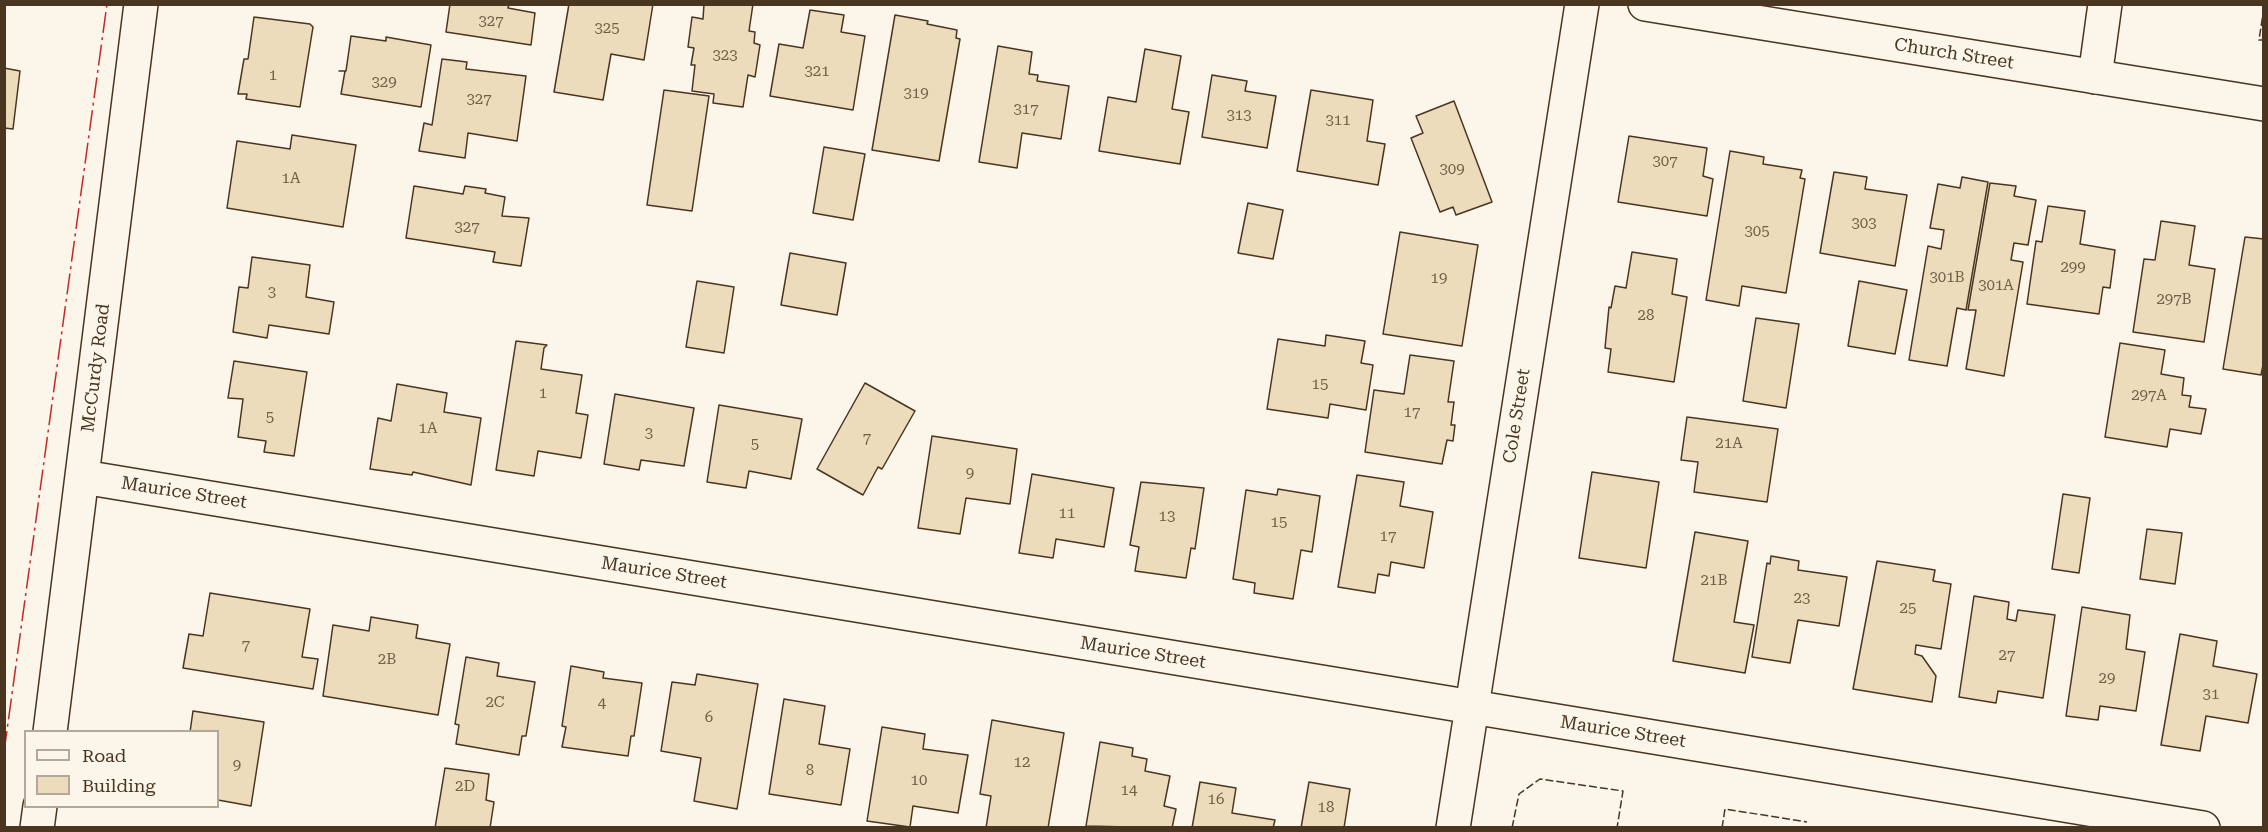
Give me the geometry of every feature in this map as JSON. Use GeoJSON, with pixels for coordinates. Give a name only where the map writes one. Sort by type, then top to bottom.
{"type":"FeatureCollection","features":[{"type":"Feature","properties":{"kind":"street","name":"McCurdy Road"},"geometry":{"type":"LineString","coordinates":[[50,730],[141,4]]}},
{"type":"Feature","properties":{"kind":"street","name":"Cole Street"},"geometry":{"type":"LineString","coordinates":[[1454,828],[1582,4]]}},
{"type":"Feature","properties":{"kind":"street","name":"Church Street"},"geometry":{"type":"LineString","coordinates":[[1645,4],[2264,104]]}},
{"type":"Feature","properties":{"kind":"street"},"geometry":{"type":"LineString","coordinates":[[2095,77],[2105,4]]}},
{"type":"Feature","properties":{"kind":"street","name":"Maurice Street"},"geometry":{"type":"LineString","coordinates":[[83,477],[2203,828]]}},
{"type":"Feature","properties":{"kind":"street"},"geometry":{"type":"LineString","coordinates":[[37,828],[40,808]]}},
{"type":"Feature","properties":{"kind":"building"},"geometry":{"type":"Polygon","coordinates":[[[450,4],[509,4],[508,8],[535,13],[531,45],[446,32],[450,4]]]}},
{"type":"Feature","properties":{"kind":"building"},"geometry":{"type":"Polygon","coordinates":[[[569,4],[653,4],[644,60],[611,54],[603,100],[554,92],[569,4]]]}},
{"type":"Feature","properties":{"kind":"building"},"geometry":{"type":"Polygon","coordinates":[[[704,4],[753,4],[749,31],[755,32],[754,43],[760,45],[755,77],[748,75],[743,107],[713,103],[714,94],[692,91],[695,65],[691,65],[694,48],[688,47],[692,17],[703,19],[704,4]]]}},
{"type":"Feature","properties":{"kind":"building"},"geometry":{"type":"Polygon","coordinates":[[[810,10],[844,15],[841,32],[865,36],[853,110],[770,96],[779,44],[803,48],[810,10]]]}},
{"type":"Feature","properties":{"kind":"building"},"geometry":{"type":"Polygon","coordinates":[[[895,15],[928,21],[927,24],[957,30],[956,38],[960,39],[939,161],[872,150],[895,15]]]}},
{"type":"Feature","properties":{"kind":"building"},"geometry":{"type":"Polygon","coordinates":[[[254,17],[310,24],[313,27],[300,107],[246,99],[247,94],[238,94],[244,59],[248,59],[254,17]]]}},
{"type":"Feature","properties":{"kind":"building"},"geometry":{"type":"Polygon","coordinates":[[[351,36],[386,41],[386,37],[431,45],[421,107],[341,94],[351,36]]]}},
{"type":"Feature","properties":{"kind":"building"},"geometry":{"type":"Polygon","coordinates":[[[998,46],[1032,52],[1029,74],[1038,75],[1037,81],[1069,86],[1061,139],[1022,133],[1017,168],[979,162],[998,46]]]}},
{"type":"Feature","properties":{"kind":"building"},"geometry":{"type":"Polygon","coordinates":[[[1145,49],[1181,56],[1172,109],[1189,112],[1180,164],[1099,151],[1108,97],[1136,102],[1145,49]]]}},
{"type":"Feature","properties":{"kind":"building"},"geometry":{"type":"Polygon","coordinates":[[[442,59],[467,62],[466,69],[526,76],[517,141],[468,133],[465,158],[419,151],[424,123],[432,125],[442,59]]]}},
{"type":"Feature","properties":{"kind":"building"},"geometry":{"type":"Polygon","coordinates":[[[4,68],[20,71],[13,129],[4,128],[4,68]]]}},
{"type":"Feature","properties":{"kind":"building"},"geometry":{"type":"Polygon","coordinates":[[[1212,75],[1247,81],[1245,91],[1276,96],[1267,148],[1202,137],[1212,75]]]}},
{"type":"Feature","properties":{"kind":"building"},"geometry":{"type":"Polygon","coordinates":[[[664,90],[709,96],[692,211],[647,205],[664,90]]]}},
{"type":"Feature","properties":{"kind":"building"},"geometry":{"type":"Polygon","coordinates":[[[1311,90],[1373,100],[1367,141],[1385,144],[1378,185],[1297,171],[1311,90]]]}},
{"type":"Feature","properties":{"kind":"building"},"geometry":{"type":"Polygon","coordinates":[[[1454,101],[1492,202],[1456,215],[1453,207],[1440,212],[1411,138],[1423,133],[1416,116],[1454,101]]]}},
{"type":"Feature","properties":{"kind":"building"},"geometry":{"type":"Polygon","coordinates":[[[292,135],[356,145],[343,227],[227,208],[237,141],[290,149],[292,135]]]}},
{"type":"Feature","properties":{"kind":"building"},"geometry":{"type":"Polygon","coordinates":[[[1629,136],[1707,148],[1703,176],[1713,179],[1707,216],[1618,202],[1629,136]]]}},
{"type":"Feature","properties":{"kind":"building"},"geometry":{"type":"Polygon","coordinates":[[[824,147],[865,154],[853,220],[813,213],[824,147]]]}},
{"type":"Feature","properties":{"kind":"building"},"geometry":{"type":"Polygon","coordinates":[[[1730,151],[1764,157],[1763,164],[1802,170],[1800,178],[1805,179],[1786,293],[1742,286],[1739,306],[1706,300],[1730,151]]]}},
{"type":"Feature","properties":{"kind":"building"},"geometry":{"type":"Polygon","coordinates":[[[1834,172],[1867,177],[1865,189],[1907,195],[1895,266],[1820,253],[1834,172]]]}},
{"type":"Feature","properties":{"kind":"building"},"geometry":{"type":"Polygon","coordinates":[[[1962,177],[1988,182],[1966,310],[1957,308],[1947,366],[1909,360],[1928,246],[1941,249],[1944,230],[1930,228],[1938,184],[1960,188],[1962,177]]]}},
{"type":"Feature","properties":{"kind":"building"},"geometry":{"type":"Polygon","coordinates":[[[1990,183],[2016,186],[2014,196],[2036,200],[2028,245],[2014,243],[2011,260],[2023,262],[2004,376],[1966,369],[1976,310],[1968,310],[1990,183]]]}},
{"type":"Feature","properties":{"kind":"building"},"geometry":{"type":"Polygon","coordinates":[[[414,186],[463,194],[465,186],[486,189],[485,193],[505,197],[502,216],[529,218],[521,266],[493,262],[495,252],[406,238],[414,186]]]}},
{"type":"Feature","properties":{"kind":"building"},"geometry":{"type":"Polygon","coordinates":[[[1248,203],[1283,210],[1273,259],[1238,253],[1248,203]]]}},
{"type":"Feature","properties":{"kind":"building"},"geometry":{"type":"Polygon","coordinates":[[[2048,206],[2085,211],[2080,244],[2115,250],[2110,288],[2103,287],[2099,314],[2027,304],[2036,241],[2042,242],[2048,206]]]}},
{"type":"Feature","properties":{"kind":"building"},"geometry":{"type":"Polygon","coordinates":[[[2161,221],[2195,226],[2189,265],[2215,269],[2204,342],[2133,332],[2144,259],[2155,260],[2161,221]]]}},
{"type":"Feature","properties":{"kind":"building"},"geometry":{"type":"Polygon","coordinates":[[[1400,232],[1478,245],[1462,346],[1383,334],[1400,232]]]}},
{"type":"Feature","properties":{"kind":"building"},"geometry":{"type":"Polygon","coordinates":[[[2245,237],[2264,239],[2264,360],[2261,375],[2223,369],[2245,237]]]}},
{"type":"Feature","properties":{"kind":"building"},"geometry":{"type":"Polygon","coordinates":[[[1632,252],[1677,259],[1672,294],[1687,297],[1674,382],[1608,372],[1611,349],[1605,348],[1609,307],[1611,308],[1615,286],[1626,288],[1632,252]]]}},
{"type":"Feature","properties":{"kind":"building"},"geometry":{"type":"Polygon","coordinates":[[[790,253],[846,263],[837,315],[781,305],[790,253]]]}},
{"type":"Feature","properties":{"kind":"building"},"geometry":{"type":"Polygon","coordinates":[[[252,257],[310,265],[306,297],[334,302],[329,334],[269,325],[267,338],[233,332],[239,287],[248,288],[252,257]]]}},
{"type":"Feature","properties":{"kind":"building"},"geometry":{"type":"Polygon","coordinates":[[[697,281],[734,287],[724,353],[686,347],[697,281]]]}},
{"type":"Feature","properties":{"kind":"building"},"geometry":{"type":"Polygon","coordinates":[[[1859,281],[1907,290],[1895,354],[1848,346],[1859,281]]]}},
{"type":"Feature","properties":{"kind":"building"},"geometry":{"type":"Polygon","coordinates":[[[1756,318],[1799,324],[1786,408],[1743,401],[1756,318]]]}},
{"type":"Feature","properties":{"kind":"building"},"geometry":{"type":"Polygon","coordinates":[[[1326,335],[1365,341],[1361,363],[1373,365],[1366,410],[1330,404],[1328,418],[1267,409],[1278,339],[1325,346],[1326,335]]]}},
{"type":"Feature","properties":{"kind":"building"},"geometry":{"type":"Polygon","coordinates":[[[516,341],[547,345],[544,348],[541,369],[582,375],[576,413],[588,415],[581,458],[538,451],[534,476],[496,470],[516,341]]]}},
{"type":"Feature","properties":{"kind":"building"},"geometry":{"type":"Polygon","coordinates":[[[2120,343],[2165,350],[2161,374],[2184,378],[2182,395],[2191,396],[2189,407],[2206,409],[2201,434],[2170,429],[2167,447],[2105,437],[2120,343]]]}},
{"type":"Feature","properties":{"kind":"building"},"geometry":{"type":"Polygon","coordinates":[[[1410,355],[1454,361],[1448,402],[1454,402],[1451,425],[1455,425],[1453,441],[1447,440],[1442,464],[1365,452],[1374,390],[1404,394],[1410,355]]]}},
{"type":"Feature","properties":{"kind":"building"},"geometry":{"type":"Polygon","coordinates":[[[234,361],[307,372],[294,456],[264,452],[266,441],[238,437],[243,399],[228,398],[234,361]]]}},
{"type":"Feature","properties":{"kind":"building"},"geometry":{"type":"Polygon","coordinates":[[[865,383],[915,411],[882,469],[878,467],[863,495],[817,469],[865,383]]]}},
{"type":"Feature","properties":{"kind":"building"},"geometry":{"type":"Polygon","coordinates":[[[397,384],[447,393],[444,412],[481,418],[471,485],[413,472],[412,475],[370,469],[378,418],[391,421],[397,384]]]}},
{"type":"Feature","properties":{"kind":"building"},"geometry":{"type":"Polygon","coordinates":[[[615,394],[694,408],[684,466],[641,460],[639,470],[604,464],[615,394]]]}},
{"type":"Feature","properties":{"kind":"building"},"geometry":{"type":"Polygon","coordinates":[[[719,405],[802,419],[791,479],[749,471],[746,488],[707,482],[719,405]]]}},
{"type":"Feature","properties":{"kind":"building"},"geometry":{"type":"Polygon","coordinates":[[[1687,417],[1778,429],[1767,502],[1694,492],[1698,462],[1681,460],[1687,417]]]}},
{"type":"Feature","properties":{"kind":"building"},"geometry":{"type":"Polygon","coordinates":[[[932,436],[1017,449],[1010,504],[966,498],[960,534],[918,528],[932,436]]]}},
{"type":"Feature","properties":{"kind":"building"},"geometry":{"type":"Polygon","coordinates":[[[1592,472],[1659,482],[1646,568],[1579,558],[1592,472]]]}},
{"type":"Feature","properties":{"kind":"building"},"geometry":{"type":"Polygon","coordinates":[[[1032,474],[1114,488],[1104,547],[1056,539],[1053,558],[1019,553],[1032,474]]]}},
{"type":"Feature","properties":{"kind":"building"},"geometry":{"type":"Polygon","coordinates":[[[1357,475],[1404,482],[1400,506],[1433,512],[1424,568],[1391,562],[1389,576],[1378,574],[1375,593],[1338,587],[1357,475]]]}},
{"type":"Feature","properties":{"kind":"building"},"geometry":{"type":"Polygon","coordinates":[[[1141,482],[1204,488],[1195,549],[1191,548],[1186,578],[1135,571],[1139,547],[1130,545],[1141,482]]]}},
{"type":"Feature","properties":{"kind":"building"},"geometry":{"type":"Polygon","coordinates":[[[1278,489],[1320,496],[1312,552],[1301,550],[1293,599],[1254,593],[1255,583],[1233,579],[1246,490],[1277,495],[1278,489]]]}},
{"type":"Feature","properties":{"kind":"building"},"geometry":{"type":"Polygon","coordinates":[[[2063,494],[2090,498],[2079,573],[2052,569],[2063,494]]]}},
{"type":"Feature","properties":{"kind":"building"},"geometry":{"type":"Polygon","coordinates":[[[2147,529],[2182,533],[2175,584],[2140,579],[2147,529]]]}},
{"type":"Feature","properties":{"kind":"building"},"geometry":{"type":"Polygon","coordinates":[[[1695,532],[1748,541],[1734,622],[1754,625],[1745,673],[1673,661],[1695,532]]]}},
{"type":"Feature","properties":{"kind":"building"},"geometry":{"type":"Polygon","coordinates":[[[1771,556],[1799,561],[1798,570],[1847,577],[1839,626],[1798,620],[1790,663],[1752,657],[1767,563],[1770,564],[1771,556]]]}},
{"type":"Feature","properties":{"kind":"building"},"geometry":{"type":"Polygon","coordinates":[[[1877,561],[1935,570],[1933,581],[1951,584],[1941,649],[1916,645],[1915,654],[1922,656],[1936,676],[1932,702],[1853,689],[1877,561]]]}},
{"type":"Feature","properties":{"kind":"building"},"geometry":{"type":"Polygon","coordinates":[[[210,593],[310,609],[302,657],[318,659],[313,689],[183,668],[189,634],[203,636],[210,593]]]}},
{"type":"Feature","properties":{"kind":"building"},"geometry":{"type":"Polygon","coordinates":[[[1974,596],[2009,602],[2007,619],[2016,621],[2018,610],[2055,615],[2043,698],[1998,691],[1996,703],[1959,697],[1974,596]]]}},
{"type":"Feature","properties":{"kind":"building"},"geometry":{"type":"Polygon","coordinates":[[[2082,607],[2130,615],[2126,649],[2145,652],[2136,711],[2100,706],[2098,720],[2066,716],[2082,607]]]}},
{"type":"Feature","properties":{"kind":"building"},"geometry":{"type":"Polygon","coordinates":[[[371,617],[418,625],[416,638],[450,644],[438,715],[323,696],[333,625],[369,631],[371,617]]]}},
{"type":"Feature","properties":{"kind":"building"},"geometry":{"type":"Polygon","coordinates":[[[2180,634],[2217,641],[2213,666],[2257,674],[2248,723],[2206,716],[2200,751],[2161,745],[2180,634]]]}},
{"type":"Feature","properties":{"kind":"building"},"geometry":{"type":"Polygon","coordinates":[[[466,657],[499,663],[497,676],[535,682],[526,736],[522,736],[519,755],[456,744],[459,725],[455,724],[466,657]]]}},
{"type":"Feature","properties":{"kind":"building"},"geometry":{"type":"Polygon","coordinates":[[[571,666],[604,672],[603,678],[642,683],[634,736],[631,736],[628,756],[562,747],[566,727],[562,726],[571,666]]]}},
{"type":"Feature","properties":{"kind":"building"},"geometry":{"type":"Polygon","coordinates":[[[697,674],[758,684],[737,809],[694,801],[701,758],[661,751],[672,682],[695,685],[697,674]]]}},
{"type":"Feature","properties":{"kind":"building"},"geometry":{"type":"Polygon","coordinates":[[[784,699],[825,706],[819,744],[850,749],[841,805],[769,794],[784,699]]]}},
{"type":"Feature","properties":{"kind":"building"},"geometry":{"type":"Polygon","coordinates":[[[193,711],[264,722],[251,806],[219,800],[219,730],[190,730],[193,711]]]}},
{"type":"Feature","properties":{"kind":"building"},"geometry":{"type":"Polygon","coordinates":[[[992,720],[1064,733],[1048,828],[986,828],[991,796],[980,794],[992,720]]]}},
{"type":"Feature","properties":{"kind":"building"},"geometry":{"type":"Polygon","coordinates":[[[882,727],[925,734],[923,749],[968,755],[958,813],[913,806],[910,827],[867,821],[882,727]]]}},
{"type":"Feature","properties":{"kind":"building"},"geometry":{"type":"Polygon","coordinates":[[[1100,742],[1133,748],[1132,756],[1147,759],[1145,771],[1170,776],[1164,806],[1176,809],[1172,828],[1086,826],[1100,742]]]}},
{"type":"Feature","properties":{"kind":"building"},"geometry":{"type":"Polygon","coordinates":[[[445,768],[489,774],[486,800],[494,802],[490,828],[435,828],[445,768]]]}},
{"type":"Feature","properties":{"kind":"building"},"geometry":{"type":"Polygon","coordinates":[[[1200,782],[1236,788],[1232,813],[1275,820],[1273,828],[1192,828],[1200,782]]]}},
{"type":"Feature","properties":{"kind":"building"},"geometry":{"type":"Polygon","coordinates":[[[1309,782],[1350,789],[1344,828],[1301,828],[1309,782]]]}},
{"type":"Feature","properties":{"kind":"fence"},"geometry":{"type":"LineString","coordinates":[[2264,7],[2259,40],[2264,40]]}},
{"type":"Feature","properties":{"kind":"fence"},"geometry":{"type":"LineString","coordinates":[[1512,828],[1519,794],[1540,779],[1623,791],[1617,828]]}},
{"type":"Feature","properties":{"kind":"fence"},"geometry":{"type":"LineString","coordinates":[[1722,828],[1725,809],[1807,822]]}},
{"type":"Feature","properties":{"kind":"power"},"geometry":{"type":"LineString","coordinates":[[4,752],[107,4]]}}]}
